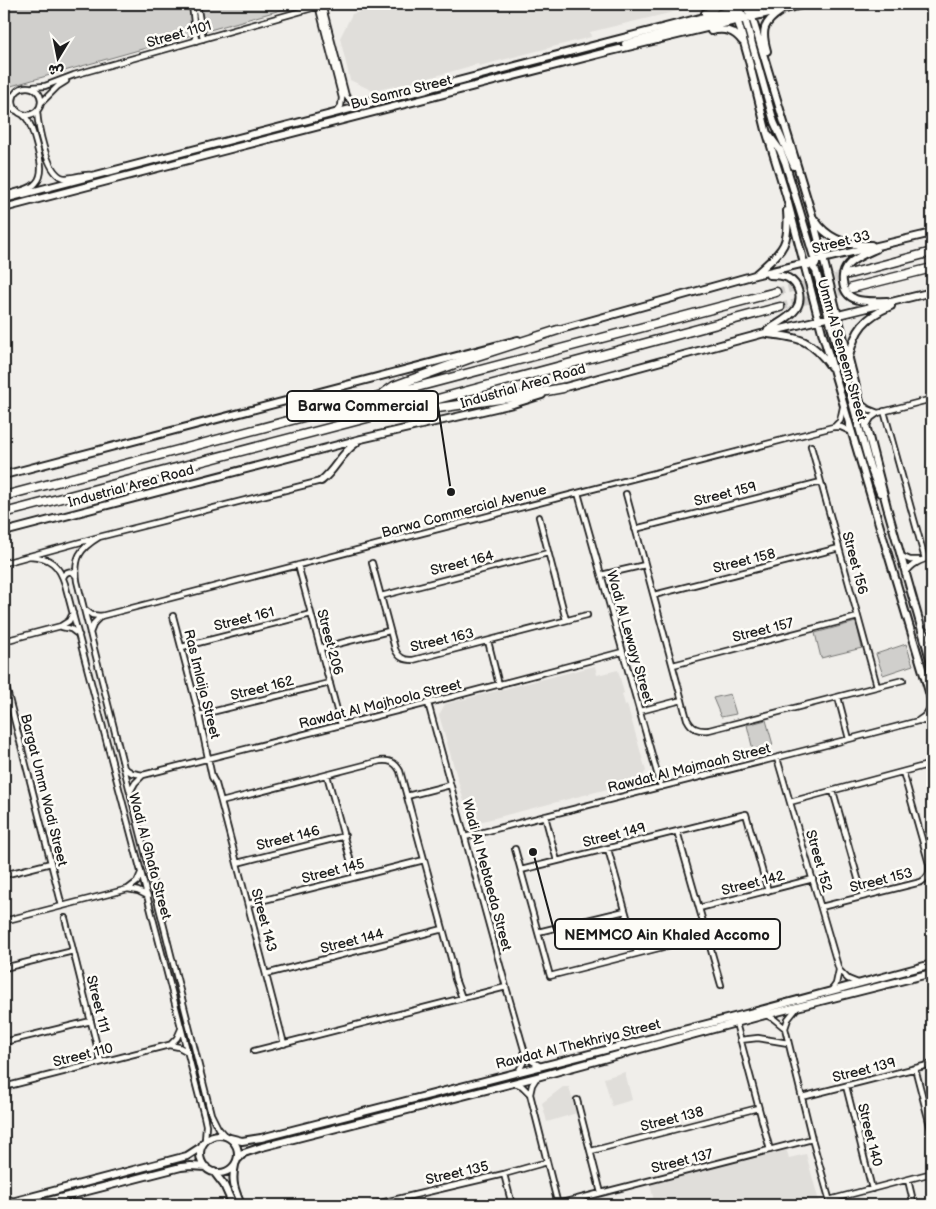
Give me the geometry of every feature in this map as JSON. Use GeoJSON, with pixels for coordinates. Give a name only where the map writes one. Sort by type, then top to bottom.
{"type":"FeatureCollection","features":[{"type":"Feature","properties":{"kind":"highway"},"geometry":{"type":"LineString","coordinates":[[850,274],[932,252]]}},
{"type":"Feature","properties":{"kind":"highway"},"geometry":{"type":"LineString","coordinates":[[852,288],[932,268]]}},
{"type":"Feature","properties":{"kind":"highway","name":"Industrial Area Road"},"geometry":{"type":"LineString","coordinates":[[4,496],[776,292]]}},
{"type":"Feature","properties":{"kind":"highway","name":"Industrial Area Road"},"geometry":{"type":"LineString","coordinates":[[4,513],[371,418],[780,307]]}},
{"type":"Feature","properties":{"kind":"highway"},"geometry":{"type":"LineString","coordinates":[[380,396],[394,386],[558,330]]}},
{"type":"Feature","properties":{"kind":"highway"},"geometry":{"type":"LineString","coordinates":[[371,418],[460,406],[563,388]]}},
{"type":"Feature","properties":{"kind":"street"},"geometry":{"type":"LineString","coordinates":[[192,4],[196,41]]}},
{"type":"Feature","properties":{"kind":"street"},"geometry":{"type":"LineString","coordinates":[[197,4],[203,39]]}},
{"type":"Feature","properties":{"kind":"street"},"geometry":{"type":"LineString","coordinates":[[649,30],[658,24],[708,12],[719,4]]}},
{"type":"Feature","properties":{"kind":"street"},"geometry":{"type":"LineString","coordinates":[[603,53],[615,46],[743,11],[778,4]]}},
{"type":"Feature","properties":{"kind":"street","name":"Bu Samra Street"},"geometry":{"type":"LineString","coordinates":[[4,199],[649,30],[743,11],[784,9],[806,4]]}},
{"type":"Feature","properties":{"kind":"street"},"geometry":{"type":"LineString","coordinates":[[320,5],[346,96],[351,101],[358,103],[388,95],[400,96]]}},
{"type":"Feature","properties":{"kind":"street"},"geometry":{"type":"LineString","coordinates":[[320,5],[342,98],[341,106],[334,113]]}},
{"type":"Feature","properties":{"kind":"street","name":"Street 1101"},"geometry":{"type":"LineString","coordinates":[[33,88],[320,5]]}},
{"type":"Feature","properties":{"kind":"street"},"geometry":{"type":"LineString","coordinates":[[773,86],[772,70],[763,34],[768,22],[784,9]]}},
{"type":"Feature","properties":{"kind":"street"},"geometry":{"type":"LineString","coordinates":[[743,11],[774,122],[804,190]]}},
{"type":"Feature","properties":{"kind":"street","name":"Bu Samra Street"},"geometry":{"type":"LineString","coordinates":[[4,208],[238,146],[639,45],[743,11]]}},
{"type":"Feature","properties":{"kind":"street","name":"Umm Al Seneem Street"},"geometry":{"type":"LineString","coordinates":[[743,11],[748,57],[766,130],[786,195],[843,405],[932,702]]}},
{"type":"Feature","properties":{"kind":"street","name":"Umm Al Seneem Street"},"geometry":{"type":"LineString","coordinates":[[743,11],[773,86],[812,215],[887,507],[932,666]]}},
{"type":"Feature","properties":{"kind":"street"},"geometry":{"type":"LineString","coordinates":[[639,45],[650,46],[718,30],[727,30],[736,34],[741,39],[748,57]]}},
{"type":"Feature","properties":{"kind":"street","name":"Street 1101"},"geometry":{"type":"LineString","coordinates":[[41,103],[58,86],[74,76]]}},
{"type":"Feature","properties":{"kind":"street"},"geometry":{"type":"LineString","coordinates":[[4,100],[24,87],[33,88],[40,94],[41,103],[37,111],[38,124],[48,162],[55,172],[61,178],[86,174],[96,176]]}},
{"type":"Feature","properties":{"kind":"street"},"geometry":{"type":"LineString","coordinates":[[14,95],[14,104],[20,113],[28,115],[37,111]]}},
{"type":"Feature","properties":{"kind":"street"},"geometry":{"type":"LineString","coordinates":[[4,108],[12,109],[27,118],[32,128],[41,168],[40,176],[33,186],[4,195]]}},
{"type":"Feature","properties":{"kind":"street"},"geometry":{"type":"LineString","coordinates":[[766,130],[780,150],[785,162],[829,310],[832,314],[838,315]]}},
{"type":"Feature","properties":{"kind":"street"},"geometry":{"type":"LineString","coordinates":[[755,275],[776,255],[786,241],[788,225],[786,195]]}},
{"type":"Feature","properties":{"kind":"street"},"geometry":{"type":"LineString","coordinates":[[812,215],[819,226],[834,238],[857,245],[884,245]]}},
{"type":"Feature","properties":{"kind":"street","name":"Street 33"},"geometry":{"type":"LineString","coordinates":[[755,275],[932,233]]}},
{"type":"Feature","properties":{"kind":"street"},"geometry":{"type":"LineString","coordinates":[[884,245],[850,264],[845,269],[843,275],[844,286],[850,296],[858,301],[903,300]]}},
{"type":"Feature","properties":{"kind":"street"},"geometry":{"type":"LineString","coordinates":[[804,264],[812,266],[816,271],[870,467],[876,485],[887,507]]}},
{"type":"Feature","properties":{"kind":"street"},"geometry":{"type":"LineString","coordinates":[[4,475],[558,330],[755,275],[778,275],[788,278],[797,286],[800,296],[799,303],[794,312],[762,334]]}},
{"type":"Feature","properties":{"kind":"street","name":"Industrial Area Road"},"geometry":{"type":"LineString","coordinates":[[4,532],[361,439],[514,404],[563,388],[762,334],[932,292]]}},
{"type":"Feature","properties":{"kind":"street"},"geometry":{"type":"LineString","coordinates":[[849,360],[853,340],[863,323],[875,313],[903,300]]}},
{"type":"Feature","properties":{"kind":"street"},"geometry":{"type":"LineString","coordinates":[[762,334],[792,337],[807,342],[820,352],[834,371]]}},
{"type":"Feature","properties":{"kind":"street"},"geometry":{"type":"LineString","coordinates":[[866,427],[871,418],[881,412],[932,398]]}},
{"type":"Feature","properties":{"kind":"street"},"geometry":{"type":"LineString","coordinates":[[860,403],[868,409],[881,412]]}},
{"type":"Feature","properties":{"kind":"street"},"geometry":{"type":"LineString","coordinates":[[833,427],[840,421],[843,405]]}},
{"type":"Feature","properties":{"kind":"street"},"geometry":{"type":"LineString","coordinates":[[881,412],[923,560]]}},
{"type":"Feature","properties":{"kind":"street","name":"Barwa Commercial Avenue"},"geometry":{"type":"LineString","coordinates":[[101,616],[833,427],[841,427],[852,432]]}},
{"type":"Feature","properties":{"kind":"street"},"geometry":{"type":"LineString","coordinates":[[4,564],[99,537],[321,481],[330,473],[343,453],[361,439]]}},
{"type":"Feature","properties":{"kind":"street","name":"Street 156"},"geometry":{"type":"LineString","coordinates":[[811,446],[877,686]]}},
{"type":"Feature","properties":{"kind":"street","name":"Street 159"},"geometry":{"type":"LineString","coordinates":[[635,529],[821,482]]}},
{"type":"Feature","properties":{"kind":"street","name":"Wadi Al Lewayy Street"},"geometry":{"type":"LineString","coordinates":[[578,493],[661,787]]}},
{"type":"Feature","properties":{"kind":"street"},"geometry":{"type":"LineString","coordinates":[[626,494],[682,700],[690,725],[695,730],[709,730],[903,680]]}},
{"type":"Feature","properties":{"kind":"street"},"geometry":{"type":"LineString","coordinates":[[539,517],[566,620]]}},
{"type":"Feature","properties":{"kind":"street","name":"Wadi Al Ghafa Street"},"geometry":{"type":"LineString","coordinates":[[99,537],[86,546],[80,554],[76,566],[76,576],[211,1114],[218,1128],[227,1136]]}},
{"type":"Feature","properties":{"kind":"street","name":"Street 158"},"geometry":{"type":"LineString","coordinates":[[654,595],[839,548]]}},
{"type":"Feature","properties":{"kind":"street","name":"Street 164"},"geometry":{"type":"LineString","coordinates":[[381,596],[548,553]]}},
{"type":"Feature","properties":{"kind":"street","name":"Wadi Al Ghafa Street"},"geometry":{"type":"LineString","coordinates":[[30,556],[50,561],[59,570],[63,578],[182,1027],[204,1116],[206,1132],[203,1144]]}},
{"type":"Feature","properties":{"kind":"street"},"geometry":{"type":"LineString","coordinates":[[901,556],[910,560],[923,560]]}},
{"type":"Feature","properties":{"kind":"street"},"geometry":{"type":"LineString","coordinates":[[906,574],[912,565],[932,557]]}},
{"type":"Feature","properties":{"kind":"street","name":"Street 163"},"geometry":{"type":"LineString","coordinates":[[372,563],[398,655],[407,660],[587,615]]}},
{"type":"Feature","properties":{"kind":"street"},"geometry":{"type":"LineString","coordinates":[[601,576],[645,565]]}},
{"type":"Feature","properties":{"kind":"street","name":"Street 206"},"geometry":{"type":"LineString","coordinates":[[298,566],[340,725]]}},
{"type":"Feature","properties":{"kind":"street"},"geometry":{"type":"LineString","coordinates":[[63,578],[69,572],[75,573],[76,576]]}},
{"type":"Feature","properties":{"kind":"street"},"geometry":{"type":"LineString","coordinates":[[84,610],[92,615],[101,616]]}},
{"type":"Feature","properties":{"kind":"street"},"geometry":{"type":"LineString","coordinates":[[4,641],[60,626],[69,621],[73,613]]}},
{"type":"Feature","properties":{"kind":"street","name":"Street 161"},"geometry":{"type":"LineString","coordinates":[[182,647],[311,614]]}},
{"type":"Feature","properties":{"kind":"street"},"geometry":{"type":"LineString","coordinates":[[90,634],[94,623],[101,616]]}},
{"type":"Feature","properties":{"kind":"street","name":"Ras Imlaija Street"},"geometry":{"type":"LineString","coordinates":[[174,616],[209,758]]}},
{"type":"Feature","properties":{"kind":"street","name":"Street 157"},"geometry":{"type":"LineString","coordinates":[[673,665],[858,618]]}},
{"type":"Feature","properties":{"kind":"street"},"geometry":{"type":"LineString","coordinates":[[60,626],[70,629],[79,635]]}},
{"type":"Feature","properties":{"kind":"street","name":"Umm Al Seneem Street"},"geometry":{"type":"LineString","coordinates":[[921,628],[932,640]]}},
{"type":"Feature","properties":{"kind":"street"},"geometry":{"type":"LineString","coordinates":[[321,648],[390,631]]}},
{"type":"Feature","properties":{"kind":"street","name":"Street 163"},"geometry":{"type":"LineString","coordinates":[[488,641],[499,684]]}},
{"type":"Feature","properties":{"kind":"street","name":"Rawdat Al Majhoola Street"},"geometry":{"type":"LineString","coordinates":[[142,775],[622,652]]}},
{"type":"Feature","properties":{"kind":"street","name":"Bargat Umm Wadi Street"},"geometry":{"type":"LineString","coordinates":[[4,679],[62,906]]}},
{"type":"Feature","properties":{"kind":"street","name":"Street 162"},"geometry":{"type":"LineString","coordinates":[[199,715],[330,683]]}},
{"type":"Feature","properties":{"kind":"street"},"geometry":{"type":"LineString","coordinates":[[838,697],[849,739]]}},
{"type":"Feature","properties":{"kind":"street"},"geometry":{"type":"LineString","coordinates":[[640,711],[682,700]]}},
{"type":"Feature","properties":{"kind":"street"},"geometry":{"type":"LineString","coordinates":[[918,721],[926,715],[932,702]]}},
{"type":"Feature","properties":{"kind":"street","name":"Wadi Al Mebtaeda Street"},"geometry":{"type":"LineString","coordinates":[[428,703],[525,1053]]}},
{"type":"Feature","properties":{"kind":"street","name":"Rawdat Al Majmaah Street"},"geometry":{"type":"LineString","coordinates":[[465,837],[918,721],[932,723]]}},
{"type":"Feature","properties":{"kind":"street","name":"Street 143"},"geometry":{"type":"LineString","coordinates":[[209,758],[212,777],[221,802],[284,1044]]}},
{"type":"Feature","properties":{"kind":"street","name":"Street 152"},"geometry":{"type":"LineString","coordinates":[[777,758],[839,970]]}},
{"type":"Feature","properties":{"kind":"street"},"geometry":{"type":"LineString","coordinates":[[221,802],[380,761],[388,760],[397,765],[452,962],[455,979],[462,998]]}},
{"type":"Feature","properties":{"kind":"street"},"geometry":{"type":"LineString","coordinates":[[790,802],[924,766]]}},
{"type":"Feature","properties":{"kind":"street"},"geometry":{"type":"LineString","coordinates":[[124,767],[132,774],[142,775]]}},
{"type":"Feature","properties":{"kind":"street","name":"Street 153"},"geometry":{"type":"LineString","coordinates":[[821,907],[921,882],[929,875],[929,864],[903,772]]}},
{"type":"Feature","properties":{"kind":"street"},"geometry":{"type":"LineString","coordinates":[[130,792],[142,775]]}},
{"type":"Feature","properties":{"kind":"street"},"geometry":{"type":"LineString","coordinates":[[327,775],[355,877]]}},
{"type":"Feature","properties":{"kind":"street"},"geometry":{"type":"LineString","coordinates":[[407,796],[450,785]]}},
{"type":"Feature","properties":{"kind":"street"},"geometry":{"type":"LineString","coordinates":[[833,791],[863,896]]}},
{"type":"Feature","properties":{"kind":"street","name":"Street 149"},"geometry":{"type":"LineString","coordinates":[[521,870],[746,814],[768,891]]}},
{"type":"Feature","properties":{"kind":"street"},"geometry":{"type":"LineString","coordinates":[[545,816],[557,861]]}},
{"type":"Feature","properties":{"kind":"street"},"geometry":{"type":"LineString","coordinates":[[677,831],[721,985]]}},
{"type":"Feature","properties":{"kind":"street","name":"Street 146"},"geometry":{"type":"LineString","coordinates":[[237,863],[345,836]]}},
{"type":"Feature","properties":{"kind":"street"},"geometry":{"type":"LineString","coordinates":[[515,849],[550,976],[706,936]]}},
{"type":"Feature","properties":{"kind":"street"},"geometry":{"type":"LineString","coordinates":[[608,849],[637,953]]}},
{"type":"Feature","properties":{"kind":"street","name":"Street 145"},"geometry":{"type":"LineString","coordinates":[[248,904],[424,860]]}},
{"type":"Feature","properties":{"kind":"street"},"geometry":{"type":"LineString","coordinates":[[4,875],[51,863]]}},
{"type":"Feature","properties":{"kind":"street"},"geometry":{"type":"LineString","coordinates":[[4,921],[128,889],[137,882],[141,872]]}},
{"type":"Feature","properties":{"kind":"street","name":"Street 142"},"geometry":{"type":"LineString","coordinates":[[699,908],[813,879]]}},
{"type":"Feature","properties":{"kind":"street"},"geometry":{"type":"LineString","coordinates":[[128,889],[148,896]]}},
{"type":"Feature","properties":{"kind":"street"},"geometry":{"type":"LineString","coordinates":[[538,932],[624,911]]}},
{"type":"Feature","properties":{"kind":"street","name":"Street 111"},"geometry":{"type":"LineString","coordinates":[[65,918],[101,1062]]}},
{"type":"Feature","properties":{"kind":"street","name":"Street 144"},"geometry":{"type":"LineString","coordinates":[[266,974],[443,929]]}},
{"type":"Feature","properties":{"kind":"street"},"geometry":{"type":"LineString","coordinates":[[4,968],[73,951]]}},
{"type":"Feature","properties":{"kind":"street","name":"Rawdat Al Thekhriya Street"},"geometry":{"type":"LineString","coordinates":[[227,1136],[242,1140],[261,1138],[742,1015],[932,964]]}},
{"type":"Feature","properties":{"kind":"street"},"geometry":{"type":"LineString","coordinates":[[839,970],[848,979],[860,983]]}},
{"type":"Feature","properties":{"kind":"street"},"geometry":{"type":"LineString","coordinates":[[831,991],[836,984],[839,970]]}},
{"type":"Feature","properties":{"kind":"street","name":"Rawdat Al Thekhriya Street"},"geometry":{"type":"LineString","coordinates":[[236,1161],[244,1153],[262,1146],[537,1077],[765,1015],[932,973]]}},
{"type":"Feature","properties":{"kind":"street"},"geometry":{"type":"LineString","coordinates":[[254,1051],[506,987]]}},
{"type":"Feature","properties":{"kind":"street"},"geometry":{"type":"LineString","coordinates":[[798,1007],[788,1019],[785,1028],[812,1139],[831,1205]]}},
{"type":"Feature","properties":{"kind":"street"},"geometry":{"type":"LineString","coordinates":[[765,1015],[774,1019],[785,1028]]}},
{"type":"Feature","properties":{"kind":"street"},"geometry":{"type":"LineString","coordinates":[[4,1040],[91,1021]]}},
{"type":"Feature","properties":{"kind":"street"},"geometry":{"type":"LineString","coordinates":[[736,1023],[770,1150]]}},
{"type":"Feature","properties":{"kind":"street"},"geometry":{"type":"LineString","coordinates":[[169,1045],[177,1038],[182,1027]]}},
{"type":"Feature","properties":{"kind":"street"},"geometry":{"type":"LineString","coordinates":[[740,1040],[758,1038],[788,1043]]}},
{"type":"Feature","properties":{"kind":"street"},"geometry":{"type":"LineString","coordinates":[[169,1045],[179,1046],[188,1052]]}},
{"type":"Feature","properties":{"kind":"street","name":"Street 110"},"geometry":{"type":"LineString","coordinates":[[4,1088],[169,1045]]}},
{"type":"Feature","properties":{"kind":"street"},"geometry":{"type":"LineString","coordinates":[[525,1053],[541,1067]]}},
{"type":"Feature","properties":{"kind":"street"},"geometry":{"type":"LineString","coordinates":[[518,1073],[525,1053]]}},
{"type":"Feature","properties":{"kind":"street","name":"Street 139"},"geometry":{"type":"LineString","coordinates":[[802,1097],[932,1064]]}},
{"type":"Feature","properties":{"kind":"street"},"geometry":{"type":"LineString","coordinates":[[915,1068],[932,1133]]}},
{"type":"Feature","properties":{"kind":"street"},"geometry":{"type":"LineString","coordinates":[[537,1077],[532,1084],[530,1094],[558,1205]]}},
{"type":"Feature","properties":{"kind":"street"},"geometry":{"type":"LineString","coordinates":[[511,1083],[522,1086],[530,1094]]}},
{"type":"Feature","properties":{"kind":"street","name":"Street 140"},"geometry":{"type":"LineString","coordinates":[[846,1086],[872,1189]]}},
{"type":"Feature","properties":{"kind":"street"},"geometry":{"type":"LineString","coordinates":[[577,1100],[601,1194]]}},
{"type":"Feature","properties":{"kind":"street","name":"Street 138"},"geometry":{"type":"LineString","coordinates":[[591,1151],[758,1108]]}},
{"type":"Feature","properties":{"kind":"street"},"geometry":{"type":"LineString","coordinates":[[4,1204],[187,1156],[214,1135],[227,1136],[237,1147],[233,1182],[241,1205]]}},
{"type":"Feature","properties":{"kind":"street","name":"Street 137"},"geometry":{"type":"LineString","coordinates":[[558,1205],[812,1139]]}},
{"type":"Feature","properties":{"kind":"street"},"geometry":{"type":"LineString","coordinates":[[203,1144],[200,1158],[202,1163],[214,1172],[224,1184],[232,1205]]}},
{"type":"Feature","properties":{"kind":"street"},"geometry":{"type":"LineString","coordinates":[[214,1172],[226,1172],[236,1161]]}},
{"type":"Feature","properties":{"kind":"street","name":"Street 135"},"geometry":{"type":"LineString","coordinates":[[372,1205],[547,1162]]}},
{"type":"Feature","properties":{"kind":"street"},"geometry":{"type":"LineString","coordinates":[[33,1205],[181,1167],[206,1167]]}},
{"type":"Feature","properties":{"kind":"street"},"geometry":{"type":"LineString","coordinates":[[829,1200],[932,1173]]}},
{"type":"Feature","properties":{"kind":"street"},"geometry":{"type":"LineString","coordinates":[[504,1174],[512,1205]]}},
{"type":"Feature","properties":{"kind":"street"},"geometry":{"type":"LineString","coordinates":[[908,1180],[914,1205]]}},
{"type":"Feature","properties":{"kind":"street"},"geometry":{"type":"LineString","coordinates":[[4,1197],[13,1201]]}},
{"type":"Feature","properties":{"kind":"shaded area"},"geometry":{"type":"Polygon","coordinates":[[[4,4],[302,4],[4,88],[4,4]]]}},
{"type":"Feature","properties":{"kind":"shaded area"},"geometry":{"type":"Polygon","coordinates":[[[386,4],[707,4],[590,32],[591,37],[373,91],[350,80],[340,38],[352,14],[386,4]]]}},
{"type":"Feature","properties":{"kind":"shaded area"},"geometry":{"type":"Polygon","coordinates":[[[856,622],[862,648],[821,658],[815,633],[856,622]]]}},
{"type":"Feature","properties":{"kind":"shaded area"},"geometry":{"type":"Polygon","coordinates":[[[906,644],[913,665],[883,675],[876,654],[906,644]]]}},
{"type":"Feature","properties":{"kind":"shaded area"},"geometry":{"type":"Polygon","coordinates":[[[595,666],[597,675],[618,670],[625,705],[627,704],[646,771],[639,781],[479,822],[468,815],[439,715],[445,704],[595,666]]]}},
{"type":"Feature","properties":{"kind":"shaded area"},"geometry":{"type":"Polygon","coordinates":[[[730,694],[736,714],[721,717],[713,698],[730,694]]]}},
{"type":"Feature","properties":{"kind":"shaded area"},"geometry":{"type":"Polygon","coordinates":[[[766,720],[773,745],[753,750],[747,725],[766,720]]]}},
{"type":"Feature","properties":{"kind":"shaded area"},"geometry":{"type":"Polygon","coordinates":[[[625,1072],[632,1100],[612,1106],[604,1078],[625,1072]]]}},
{"type":"Feature","properties":{"kind":"shaded area"},"geometry":{"type":"Polygon","coordinates":[[[563,1087],[569,1087],[577,1113],[547,1122],[542,1103],[563,1087]]]}},
{"type":"Feature","properties":{"kind":"shaded area"},"geometry":{"type":"Polygon","coordinates":[[[786,1148],[789,1158],[806,1154],[820,1205],[655,1205],[650,1184],[786,1148]]]}},
{"type":"Feature","properties":{"kind":"tunnel"},"geometry":{"type":"LineString","coordinates":[[776,292],[847,275]]}},
{"type":"Feature","properties":{"kind":"tunnel"},"geometry":{"type":"LineString","coordinates":[[780,307],[850,289]]}},
{"type":"Feature","properties":{"kind":"place","name":"Barwa Commercial"},"geometry":{"type":"Point","coordinates":[451,492]}},
{"type":"Feature","properties":{"kind":"place","name":"NEMMCO Ain Khaled Accomo"},"geometry":{"type":"Point","coordinates":[533,852]}}]}
